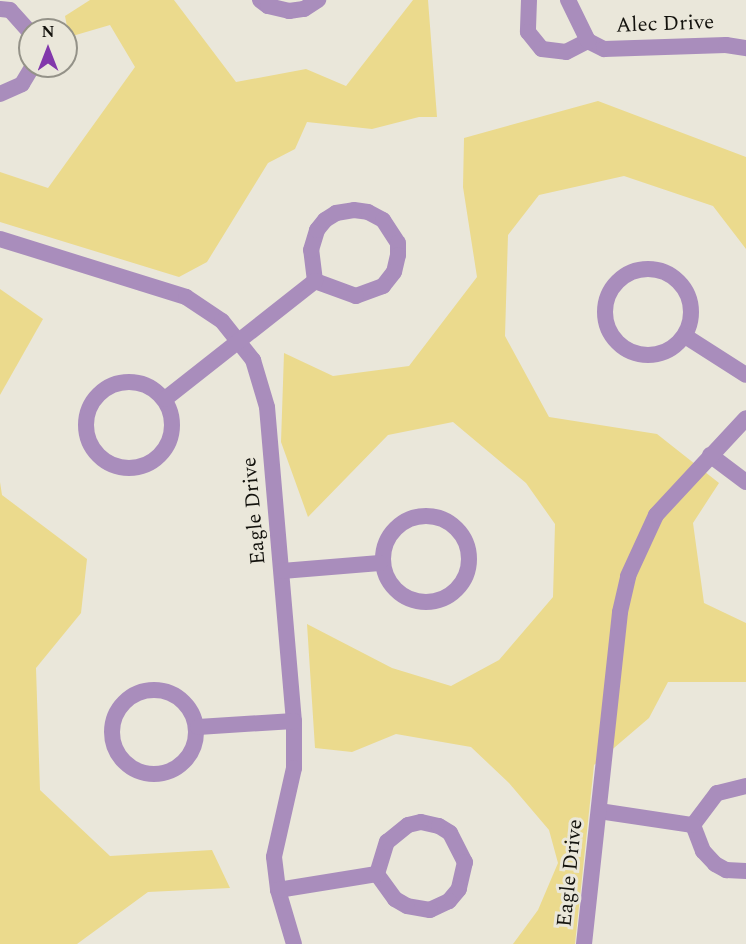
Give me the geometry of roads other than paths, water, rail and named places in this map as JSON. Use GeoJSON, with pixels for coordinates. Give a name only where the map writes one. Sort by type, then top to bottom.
{"type":"FeatureCollection","features":[{"type":"Feature","properties":{"kind":"street"},"geometry":{"type":"LineString","coordinates":[[260,0],[268,6],[289,11],[304,9],[318,0]]}},
{"type":"Feature","properties":{"kind":"street","name":"Alec Drive"},"geometry":{"type":"LineString","coordinates":[[529,0],[528,32],[542,49],[566,51],[588,41]]}},
{"type":"Feature","properties":{"kind":"street","name":"Alec Drive"},"geometry":{"type":"LineString","coordinates":[[568,0],[588,41],[604,49],[726,45],[746,48]]}},
{"type":"Feature","properties":{"kind":"street"},"geometry":{"type":"LineString","coordinates":[[0,9],[10,10],[18,19]]}},
{"type":"Feature","properties":{"kind":"street"},"geometry":{"type":"LineString","coordinates":[[0,94],[22,84],[26,78]]}},
{"type":"Feature","properties":{"kind":"street"},"geometry":{"type":"LineString","coordinates":[[368,212],[391,229],[398,255],[394,272],[383,286],[356,296],[315,281],[312,243],[325,220],[336,213],[368,212]]}},
{"type":"Feature","properties":{"kind":"street","name":"Eagle Drive"},"geometry":{"type":"LineString","coordinates":[[0,239],[179,294],[222,321],[240,340],[263,384],[294,721],[294,768],[274,857],[278,890],[294,944]]}},
{"type":"Feature","properties":{"kind":"street"},"geometry":{"type":"LineString","coordinates":[[648,268],[669,273],[684,288],[690,303],[691,321],[685,336],[663,351],[650,355],[624,349],[607,323],[607,300],[613,287],[636,271],[648,268]]}},
{"type":"Feature","properties":{"kind":"street"},"geometry":{"type":"LineString","coordinates":[[165,399],[315,281]]}},
{"type":"Feature","properties":{"kind":"street"},"geometry":{"type":"LineString","coordinates":[[685,336],[746,375]]}},
{"type":"Feature","properties":{"kind":"street"},"geometry":{"type":"LineString","coordinates":[[134,382],[165,399],[171,426],[158,457],[142,466],[125,467],[101,457],[87,427],[90,404],[100,392],[110,386],[134,382]]}},
{"type":"Feature","properties":{"kind":"street","name":"Eagle Drive"},"geometry":{"type":"LineString","coordinates":[[584,944],[628,576],[656,515],[746,418]]}},
{"type":"Feature","properties":{"kind":"street"},"geometry":{"type":"LineString","coordinates":[[710,455],[746,482]]}},
{"type":"Feature","properties":{"kind":"street"},"geometry":{"type":"LineString","coordinates":[[426,515],[450,524],[463,537],[469,556],[460,586],[450,595],[425,603],[404,596],[394,587],[381,563],[395,530],[412,518],[426,515]]}},
{"type":"Feature","properties":{"kind":"street"},"geometry":{"type":"LineString","coordinates":[[282,571],[381,563]]}},
{"type":"Feature","properties":{"kind":"street"},"geometry":{"type":"LineString","coordinates":[[148,689],[180,698],[198,728],[190,754],[179,766],[156,775],[132,769],[113,742],[117,712],[136,692],[148,689]]}},
{"type":"Feature","properties":{"kind":"street"},"geometry":{"type":"LineString","coordinates":[[198,728],[294,721]]}},
{"type":"Feature","properties":{"kind":"street"},"geometry":{"type":"LineString","coordinates":[[693,825],[717,793],[746,786]]}},
{"type":"Feature","properties":{"kind":"street"},"geometry":{"type":"LineString","coordinates":[[599,812],[693,825]]}},
{"type":"Feature","properties":{"kind":"street"},"geometry":{"type":"LineString","coordinates":[[421,822],[440,826],[450,833],[465,862],[459,889],[449,901],[430,910],[407,906],[395,899],[377,874],[387,842],[408,825],[421,822]]}},
{"type":"Feature","properties":{"kind":"street"},"geometry":{"type":"LineString","coordinates":[[693,825],[703,850],[715,864],[726,870],[746,871]]}},
{"type":"Feature","properties":{"kind":"street"},"geometry":{"type":"LineString","coordinates":[[278,890],[377,874]]}}]}
